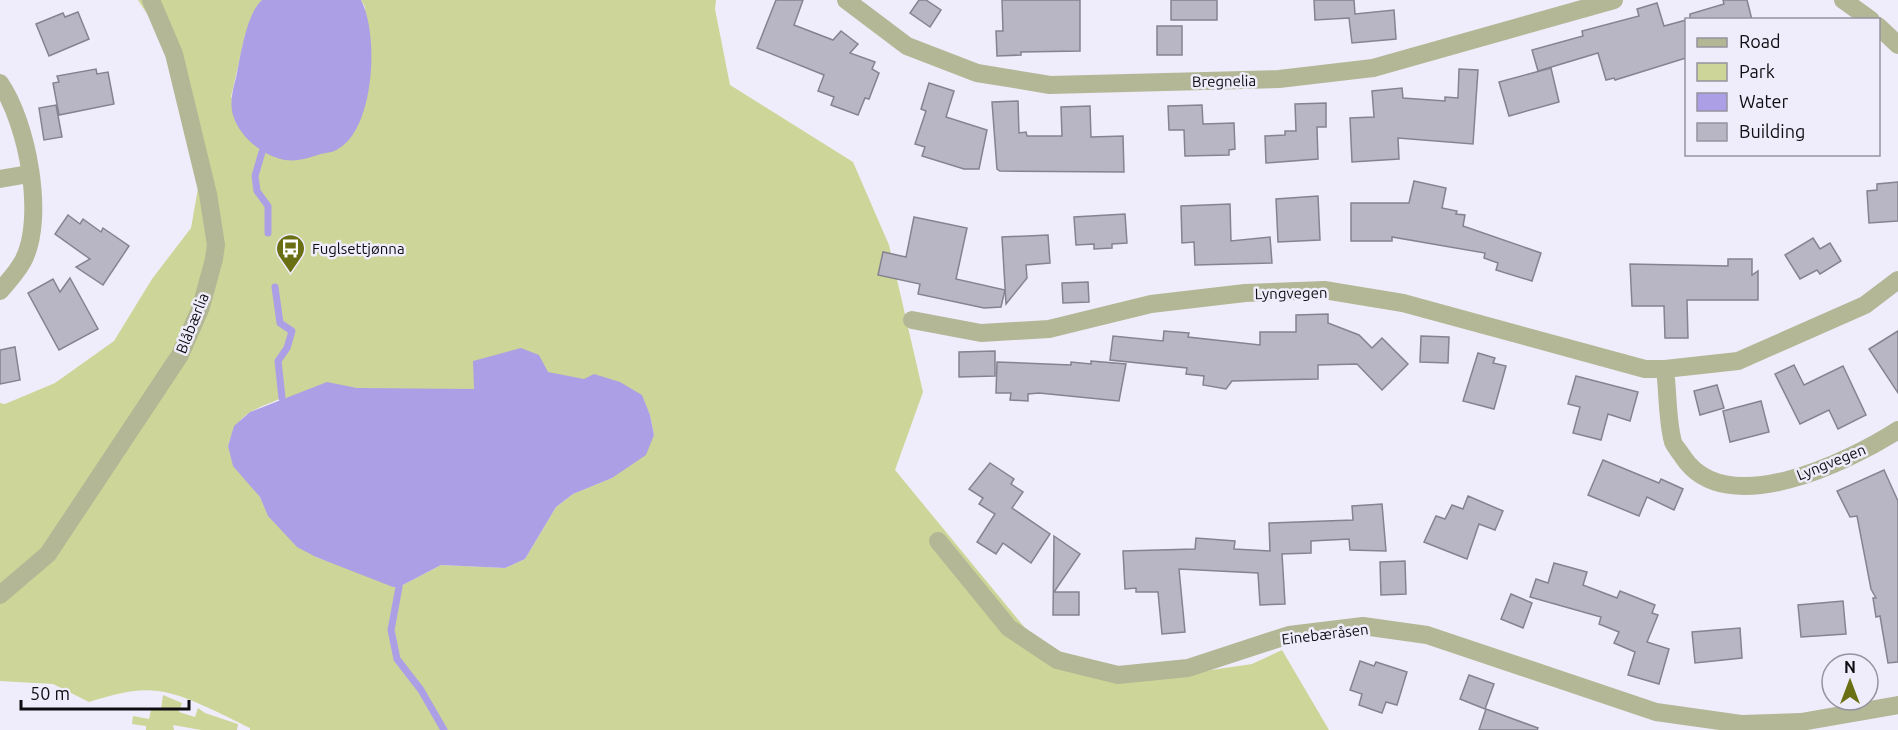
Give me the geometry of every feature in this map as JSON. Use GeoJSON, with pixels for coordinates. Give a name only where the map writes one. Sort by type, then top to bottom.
{"type":"FeatureCollection","features":[{"type":"Feature","properties":{"kind":"street","name":"Blåbærlia"},"geometry":{"type":"LineString","coordinates":[[0,595],[48,554],[180,355],[201,307],[214,259],[216,245],[206,183],[174,54],[152,0]]}},
{"type":"Feature","properties":{"kind":"street","name":"Bregnelia"},"geometry":{"type":"LineString","coordinates":[[846,0],[906,45],[977,73],[1050,85],[1279,79],[1374,68],[1614,0]]}},
{"type":"Feature","properties":{"kind":"street"},"geometry":{"type":"LineString","coordinates":[[1843,0],[1868,18]]}},
{"type":"Feature","properties":{"kind":"street"},"geometry":{"type":"LineString","coordinates":[[1880,28],[1898,45]]}},
{"type":"Feature","properties":{"kind":"street"},"geometry":{"type":"LineString","coordinates":[[0,83],[8,94],[22,128],[35,212],[23,261],[0,291]]}},
{"type":"Feature","properties":{"kind":"street"},"geometry":{"type":"LineString","coordinates":[[0,179],[29,174]]}},
{"type":"Feature","properties":{"kind":"street","name":"Lyngvegen"},"geometry":{"type":"LineString","coordinates":[[912,320],[981,333],[1049,329],[1151,304],[1245,293],[1324,290],[1403,303],[1645,369],[1665,369],[1738,361],[1866,305],[1898,280]]}},
{"type":"Feature","properties":{"kind":"street","name":"Lyngvegen"},"geometry":{"type":"LineString","coordinates":[[1665,369],[1674,443],[1692,471],[1723,485],[1753,488],[1804,475],[1879,442],[1898,430]]}},
{"type":"Feature","properties":{"kind":"street","name":"Einebæråsen"},"geometry":{"type":"LineString","coordinates":[[938,541],[1009,628],[1057,660],[1118,675],[1188,668],[1289,635],[1363,626],[1427,635],[1656,712],[1753,724],[1801,722],[1898,705]]}},
{"type":"Feature","properties":{"kind":"green space"},"geometry":{"type":"Polygon","coordinates":[[[138,0],[262,0],[245,36],[231,97],[338,149],[351,133],[360,116],[368,82],[365,7],[361,0],[716,0],[715,9],[730,85],[853,162],[889,245],[923,392],[895,470],[1048,656],[1136,681],[1252,664],[1282,650],[1329,730],[250,730],[205,706],[169,693],[149,690],[132,691],[89,702],[53,684],[0,681],[0,403],[5,404],[55,383],[114,341],[152,279],[191,228],[200,177],[176,58],[138,0]],[[641,395],[282,398],[254,410],[242,419],[236,426],[228,446],[260,497],[269,516],[316,557],[399,587],[441,565],[505,568],[525,559],[556,507],[573,494],[612,478],[654,435],[650,415],[641,395]]]}},
{"type":"Feature","properties":{"kind":"green space"},"geometry":{"type":"Polygon","coordinates":[[[163,695],[182,703],[179,712],[195,717],[198,708],[205,713],[238,724],[237,730],[201,730],[173,725],[174,730],[146,730],[146,726],[132,724],[133,716],[149,719],[151,710],[161,710],[163,695]]]}},
{"type":"Feature","properties":{"kind":"water"},"geometry":{"type":"Polygon","coordinates":[[[262,0],[361,0],[367,15],[370,35],[370,79],[360,122],[350,138],[336,150],[298,160],[279,158],[260,149],[238,127],[232,112],[233,89],[252,14],[262,0]]]}},
{"type":"Feature","properties":{"kind":"water"},"geometry":{"type":"Polygon","coordinates":[[[521,348],[539,355],[548,372],[584,379],[594,374],[620,382],[642,395],[650,415],[654,435],[646,455],[612,478],[573,494],[556,507],[525,559],[505,568],[441,565],[399,587],[393,587],[316,557],[297,547],[268,516],[260,497],[233,466],[228,446],[234,426],[250,412],[327,382],[357,388],[474,389],[473,361],[521,348]]]}},
{"type":"Feature","properties":{"kind":"building"},"geometry":{"type":"Polygon","coordinates":[[[776,0],[803,0],[794,25],[833,40],[841,31],[858,44],[850,53],[875,62],[872,69],[879,73],[869,99],[865,98],[858,115],[831,105],[834,97],[818,91],[824,75],[757,48],[776,0]]]}},
{"type":"Feature","properties":{"kind":"building"},"geometry":{"type":"Polygon","coordinates":[[[919,0],[926,0],[941,10],[930,27],[910,13],[919,0]]]}},
{"type":"Feature","properties":{"kind":"building"},"geometry":{"type":"Polygon","coordinates":[[[1002,0],[1080,0],[1080,51],[1021,52],[1021,55],[997,56],[996,31],[1003,31],[1002,0]]]}},
{"type":"Feature","properties":{"kind":"building"},"geometry":{"type":"Polygon","coordinates":[[[1171,0],[1217,0],[1217,20],[1171,20],[1171,0]]]}},
{"type":"Feature","properties":{"kind":"building"},"geometry":{"type":"Polygon","coordinates":[[[1314,0],[1354,0],[1355,14],[1394,10],[1396,39],[1352,43],[1349,18],[1315,20],[1314,0]]]}},
{"type":"Feature","properties":{"kind":"building"},"geometry":{"type":"Polygon","coordinates":[[[1723,0],[1747,0],[1752,18],[1690,18],[1690,14],[1724,4],[1723,0]]]}},
{"type":"Feature","properties":{"kind":"building"},"geometry":{"type":"Polygon","coordinates":[[[1657,3],[1664,26],[1685,20],[1685,58],[1615,80],[1614,78],[1606,80],[1598,53],[1538,71],[1532,50],[1583,36],[1582,31],[1639,16],[1637,9],[1657,3]]]}},
{"type":"Feature","properties":{"kind":"building"},"geometry":{"type":"Polygon","coordinates":[[[78,12],[89,39],[49,56],[36,24],[63,13],[65,17],[78,12]]]}},
{"type":"Feature","properties":{"kind":"building"},"geometry":{"type":"Polygon","coordinates":[[[1157,26],[1182,26],[1182,55],[1157,55],[1157,26]]]}},
{"type":"Feature","properties":{"kind":"building"},"geometry":{"type":"Polygon","coordinates":[[[1551,68],[1559,102],[1509,116],[1499,82],[1551,68]]]}},
{"type":"Feature","properties":{"kind":"building"},"geometry":{"type":"Polygon","coordinates":[[[96,69],[97,74],[108,72],[114,104],[59,115],[53,83],[59,82],[57,76],[96,69]]]}},
{"type":"Feature","properties":{"kind":"building"},"geometry":{"type":"Polygon","coordinates":[[[1459,69],[1478,70],[1473,144],[1398,138],[1399,159],[1352,162],[1350,118],[1374,117],[1372,91],[1402,88],[1403,98],[1445,101],[1445,97],[1458,98],[1459,69]]]}},
{"type":"Feature","properties":{"kind":"building"},"geometry":{"type":"Polygon","coordinates":[[[929,83],[954,91],[946,117],[987,130],[979,169],[964,169],[922,156],[925,147],[915,144],[926,111],[921,109],[929,83]]]}},
{"type":"Feature","properties":{"kind":"building"},"geometry":{"type":"Polygon","coordinates":[[[1018,101],[1019,133],[1026,132],[1027,136],[1062,136],[1061,107],[1090,106],[1091,137],[1123,136],[1124,172],[1000,171],[997,169],[992,102],[1018,101]]]}},
{"type":"Feature","properties":{"kind":"building"},"geometry":{"type":"Polygon","coordinates":[[[1326,103],[1326,127],[1317,127],[1318,159],[1266,163],[1265,136],[1285,135],[1285,131],[1296,131],[1295,104],[1326,103]]]}},
{"type":"Feature","properties":{"kind":"building"},"geometry":{"type":"Polygon","coordinates":[[[56,105],[62,137],[44,140],[39,108],[56,105]]]}},
{"type":"Feature","properties":{"kind":"building"},"geometry":{"type":"Polygon","coordinates":[[[1202,105],[1203,124],[1234,123],[1235,149],[1229,150],[1229,155],[1185,156],[1184,130],[1169,130],[1168,106],[1202,105]]]}},
{"type":"Feature","properties":{"kind":"building"},"geometry":{"type":"Polygon","coordinates":[[[1414,181],[1446,188],[1442,208],[1465,215],[1463,226],[1541,253],[1532,281],[1496,270],[1498,263],[1484,258],[1485,253],[1392,237],[1392,241],[1351,241],[1351,203],[1409,203],[1414,181]]]}},
{"type":"Feature","properties":{"kind":"building"},"geometry":{"type":"Polygon","coordinates":[[[1898,182],[1898,221],[1869,223],[1867,191],[1877,190],[1877,184],[1898,182]]]}},
{"type":"Feature","properties":{"kind":"building"},"geometry":{"type":"Polygon","coordinates":[[[1318,196],[1320,240],[1278,242],[1276,199],[1318,196]]]}},
{"type":"Feature","properties":{"kind":"building"},"geometry":{"type":"Polygon","coordinates":[[[1230,204],[1231,241],[1270,237],[1272,263],[1195,265],[1194,242],[1182,243],[1181,206],[1230,204]]]}},
{"type":"Feature","properties":{"kind":"building"},"geometry":{"type":"Polygon","coordinates":[[[1125,214],[1127,243],[1112,244],[1112,248],[1094,249],[1094,244],[1076,245],[1074,217],[1125,214]]]}},
{"type":"Feature","properties":{"kind":"building"},"geometry":{"type":"Polygon","coordinates":[[[68,215],[80,224],[83,219],[101,232],[103,228],[129,246],[103,285],[76,267],[90,259],[55,234],[68,215]]]}},
{"type":"Feature","properties":{"kind":"building"},"geometry":{"type":"Polygon","coordinates":[[[914,217],[967,228],[956,279],[1005,290],[1001,307],[984,308],[918,294],[920,284],[878,275],[883,252],[906,257],[914,217]]]}},
{"type":"Feature","properties":{"kind":"building"},"geometry":{"type":"Polygon","coordinates":[[[1048,235],[1050,263],[1026,265],[1027,278],[1006,304],[1002,237],[1048,235]]]}},
{"type":"Feature","properties":{"kind":"building"},"geometry":{"type":"Polygon","coordinates":[[[1813,238],[1820,249],[1830,243],[1841,261],[1820,274],[1817,270],[1800,279],[1785,255],[1813,238]]]}},
{"type":"Feature","properties":{"kind":"building"},"geometry":{"type":"Polygon","coordinates":[[[1728,259],[1752,259],[1752,275],[1758,271],[1758,300],[1687,300],[1688,338],[1665,338],[1664,306],[1632,306],[1630,264],[1728,266],[1728,259]]]}},
{"type":"Feature","properties":{"kind":"building"},"geometry":{"type":"Polygon","coordinates":[[[70,278],[98,329],[59,350],[28,293],[53,279],[60,292],[70,278]]]}},
{"type":"Feature","properties":{"kind":"building"},"geometry":{"type":"Polygon","coordinates":[[[1088,282],[1089,302],[1063,303],[1062,283],[1088,282]]]}},
{"type":"Feature","properties":{"kind":"building"},"geometry":{"type":"Polygon","coordinates":[[[1328,314],[1328,323],[1359,335],[1372,348],[1382,338],[1408,364],[1382,390],[1357,364],[1318,365],[1318,379],[1232,381],[1226,389],[1203,385],[1204,376],[1186,374],[1187,368],[1110,360],[1113,336],[1163,341],[1164,331],[1189,333],[1188,337],[1260,345],[1260,332],[1296,332],[1296,315],[1328,314]]]}},
{"type":"Feature","properties":{"kind":"building"},"geometry":{"type":"Polygon","coordinates":[[[1898,331],[1898,393],[1869,349],[1898,331]]]}},
{"type":"Feature","properties":{"kind":"building"},"geometry":{"type":"Polygon","coordinates":[[[1421,336],[1449,337],[1448,363],[1420,362],[1421,336]]]}},
{"type":"Feature","properties":{"kind":"building"},"geometry":{"type":"Polygon","coordinates":[[[15,347],[20,380],[0,384],[0,350],[15,347]]]}},
{"type":"Feature","properties":{"kind":"building"},"geometry":{"type":"Polygon","coordinates":[[[995,351],[995,376],[959,377],[959,352],[995,351]]]}},
{"type":"Feature","properties":{"kind":"building"},"geometry":{"type":"Polygon","coordinates":[[[1478,353],[1495,358],[1493,363],[1506,366],[1494,409],[1463,401],[1478,353]]]}},
{"type":"Feature","properties":{"kind":"building"},"geometry":{"type":"Polygon","coordinates":[[[1091,361],[1126,364],[1119,401],[1039,393],[1028,394],[1028,401],[1010,400],[1011,393],[996,393],[997,362],[1071,365],[1071,362],[1091,364],[1091,361]]]}},
{"type":"Feature","properties":{"kind":"building"},"geometry":{"type":"Polygon","coordinates":[[[1794,365],[1804,385],[1843,366],[1866,415],[1838,429],[1829,410],[1800,424],[1775,374],[1794,365]]]}},
{"type":"Feature","properties":{"kind":"building"},"geometry":{"type":"Polygon","coordinates":[[[1576,376],[1638,392],[1630,421],[1608,414],[1601,440],[1573,433],[1580,407],[1568,404],[1576,376]]]}},
{"type":"Feature","properties":{"kind":"building"},"geometry":{"type":"Polygon","coordinates":[[[1717,385],[1724,408],[1700,415],[1694,391],[1717,385]]]}},
{"type":"Feature","properties":{"kind":"building"},"geometry":{"type":"Polygon","coordinates":[[[1761,401],[1769,432],[1730,442],[1723,411],[1761,401]]]}},
{"type":"Feature","properties":{"kind":"building"},"geometry":{"type":"Polygon","coordinates":[[[1603,460],[1659,483],[1661,479],[1683,489],[1674,510],[1647,497],[1639,516],[1588,495],[1603,460]]]}},
{"type":"Feature","properties":{"kind":"building"},"geometry":{"type":"Polygon","coordinates":[[[990,463],[1014,479],[1011,484],[1023,492],[1012,508],[1050,534],[1031,563],[1003,543],[996,554],[977,542],[995,514],[979,504],[983,498],[969,489],[990,463]]]}},
{"type":"Feature","properties":{"kind":"building"},"geometry":{"type":"Polygon","coordinates":[[[1884,470],[1898,501],[1898,662],[1888,663],[1880,616],[1876,617],[1873,598],[1876,598],[1871,589],[1857,516],[1850,517],[1837,491],[1884,470]]]}},
{"type":"Feature","properties":{"kind":"building"},"geometry":{"type":"Polygon","coordinates":[[[1468,496],[1503,511],[1495,530],[1479,524],[1467,559],[1424,542],[1436,516],[1445,519],[1452,505],[1463,509],[1468,496]]]}},
{"type":"Feature","properties":{"kind":"building"},"geometry":{"type":"Polygon","coordinates":[[[1382,504],[1386,551],[1350,550],[1349,539],[1311,541],[1311,553],[1282,554],[1285,604],[1260,605],[1258,573],[1179,569],[1185,632],[1162,634],[1158,592],[1136,592],[1136,588],[1125,589],[1123,551],[1195,549],[1196,538],[1235,541],[1234,549],[1270,551],[1269,523],[1353,520],[1352,506],[1382,504]]]}},
{"type":"Feature","properties":{"kind":"building"},"geometry":{"type":"Polygon","coordinates":[[[1054,536],[1080,554],[1054,592],[1079,592],[1079,615],[1053,615],[1054,536]]]}},
{"type":"Feature","properties":{"kind":"building"},"geometry":{"type":"Polygon","coordinates":[[[1405,561],[1406,594],[1381,595],[1380,562],[1405,561]]]}},
{"type":"Feature","properties":{"kind":"building"},"geometry":{"type":"Polygon","coordinates":[[[1554,563],[1587,572],[1583,585],[1617,598],[1620,591],[1655,605],[1652,613],[1658,615],[1647,642],[1669,649],[1659,684],[1628,675],[1635,652],[1614,643],[1619,632],[1599,624],[1601,617],[1530,597],[1536,579],[1548,583],[1554,563]]]}},
{"type":"Feature","properties":{"kind":"building"},"geometry":{"type":"Polygon","coordinates":[[[1511,594],[1532,603],[1523,628],[1501,619],[1511,594]]]}},
{"type":"Feature","properties":{"kind":"building"},"geometry":{"type":"Polygon","coordinates":[[[1843,601],[1846,634],[1801,637],[1798,605],[1843,601]]]}},
{"type":"Feature","properties":{"kind":"building"},"geometry":{"type":"Polygon","coordinates":[[[1740,628],[1742,658],[1695,663],[1692,632],[1740,628]]]}},
{"type":"Feature","properties":{"kind":"building"},"geometry":{"type":"Polygon","coordinates":[[[1360,661],[1374,666],[1376,662],[1407,672],[1397,705],[1386,702],[1382,713],[1359,705],[1362,694],[1350,690],[1360,661]]]}},
{"type":"Feature","properties":{"kind":"building"},"geometry":{"type":"Polygon","coordinates":[[[1469,675],[1494,684],[1485,709],[1460,699],[1469,675]]]}},
{"type":"Feature","properties":{"kind":"building"},"geometry":{"type":"Polygon","coordinates":[[[1486,709],[1538,728],[1537,730],[1479,730],[1486,709]]]}},
{"type":"Feature","properties":{"kind":"waterway"},"geometry":{"type":"LineString","coordinates":[[262,152],[255,176],[257,191],[268,206],[268,233]]}},
{"type":"Feature","properties":{"kind":"waterway"},"geometry":{"type":"LineString","coordinates":[[275,287],[280,323],[292,331],[287,348],[278,361],[282,398]]}},
{"type":"Feature","properties":{"kind":"waterway"},"geometry":{"type":"LineString","coordinates":[[399,587],[391,630],[397,659],[421,690],[444,730]]}},
{"type":"Feature","properties":{"kind":"place","name":"Fuglsettjønna"},"geometry":{"type":"Point","coordinates":[291,274]}}]}
